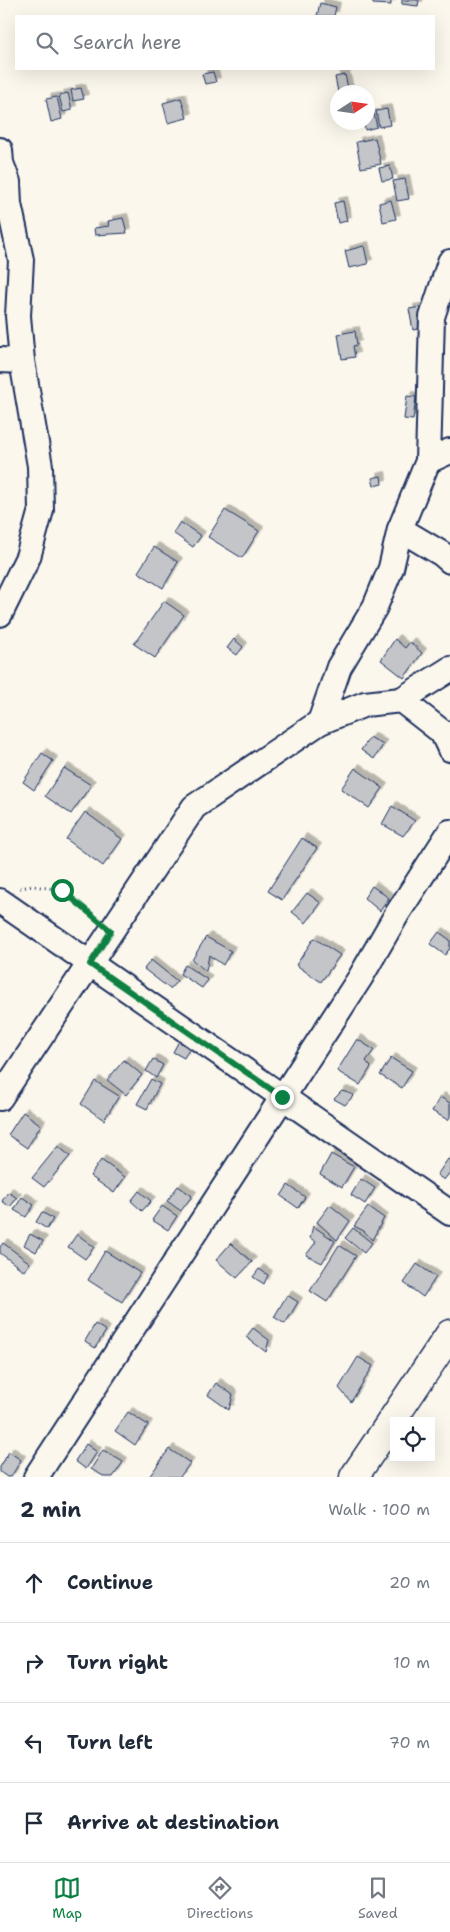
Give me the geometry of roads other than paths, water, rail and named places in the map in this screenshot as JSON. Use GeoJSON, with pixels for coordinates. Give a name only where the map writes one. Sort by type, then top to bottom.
{"type":"FeatureCollection","features":[{"type":"Feature","properties":{"kind":"main road"},"geometry":{"type":"LineString","coordinates":[[354,1477],[450,1334]]}},
{"type":"Feature","properties":{"kind":"street"},"geometry":{"type":"LineString","coordinates":[[0,150],[1,163],[8,182],[9,204],[21,260],[18,316],[11,360],[40,466],[41,510],[28,557],[0,614]]}},
{"type":"Feature","properties":{"kind":"street"},"geometry":{"type":"LineString","coordinates":[[320,722],[339,667],[375,607],[390,568],[400,530],[428,461],[432,317],[450,262]]}},
{"type":"Feature","properties":{"kind":"street"},"geometry":{"type":"LineString","coordinates":[[428,461],[450,451]]}},
{"type":"Feature","properties":{"kind":"street"},"geometry":{"type":"LineString","coordinates":[[400,530],[442,554],[450,561]]}},
{"type":"Feature","properties":{"kind":"street"},"geometry":{"type":"LineString","coordinates":[[0,1098],[194,807],[320,722],[365,704],[401,700],[450,668]]}},
{"type":"Feature","properties":{"kind":"street"},"geometry":{"type":"LineString","coordinates":[[401,700],[442,732],[450,749]]}},
{"type":"Feature","properties":{"kind":"street"},"geometry":{"type":"LineString","coordinates":[[36,1477],[360,978],[397,914],[450,832]]}},
{"type":"Feature","properties":{"kind":"street"},"geometry":{"type":"LineString","coordinates":[[8,895],[90,964],[450,1213]]}}]}
